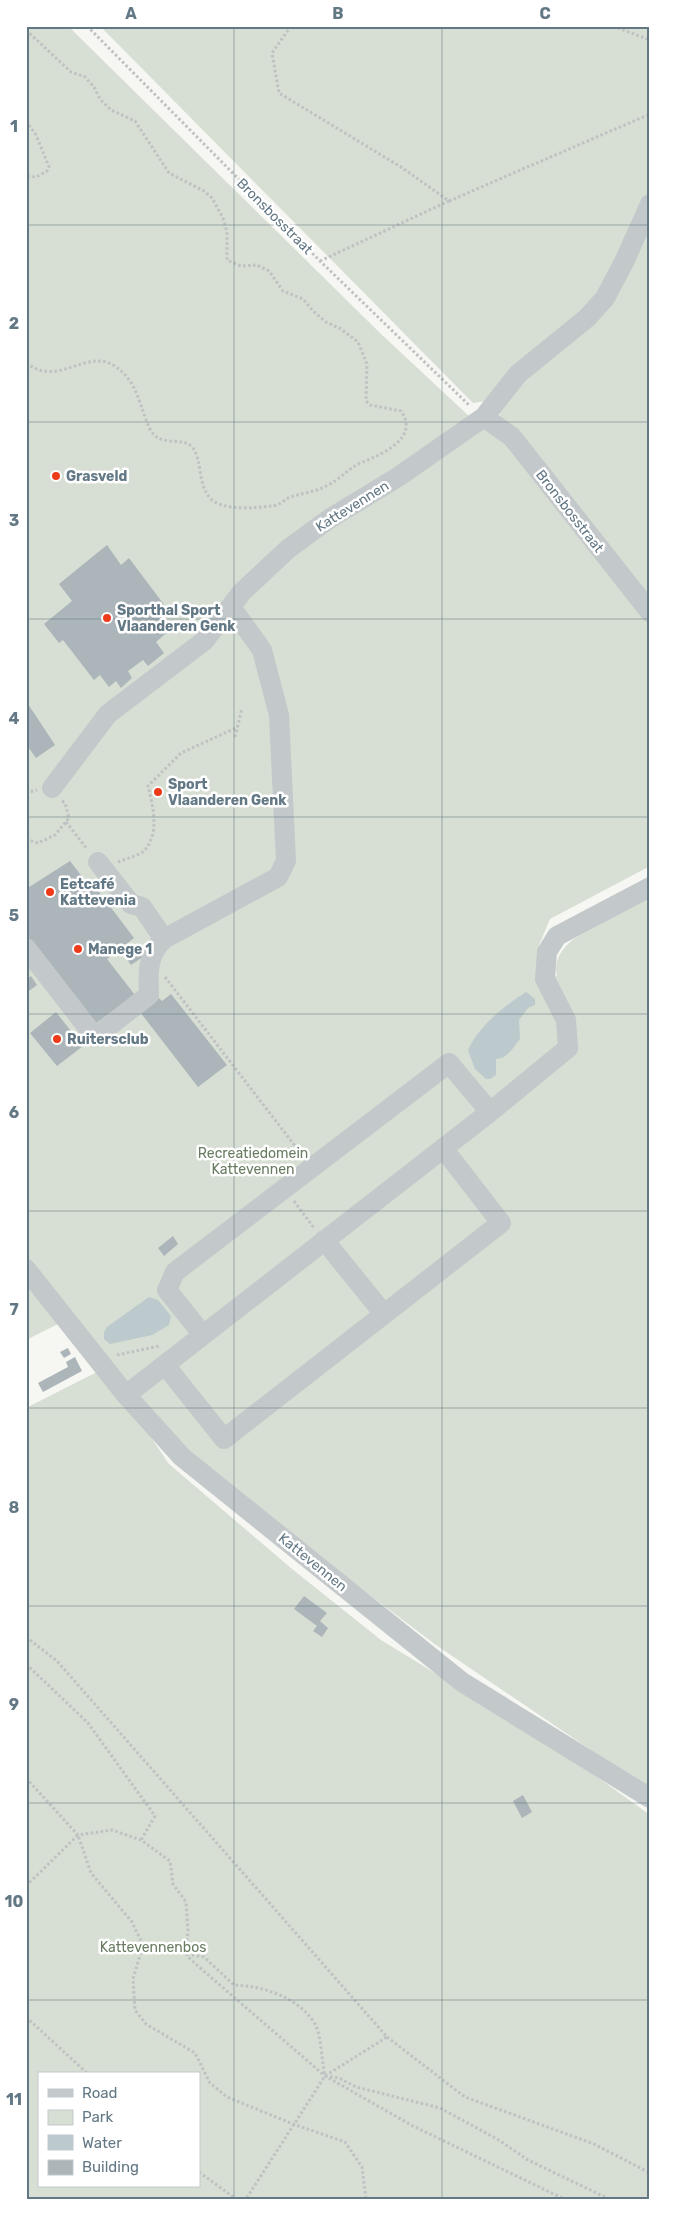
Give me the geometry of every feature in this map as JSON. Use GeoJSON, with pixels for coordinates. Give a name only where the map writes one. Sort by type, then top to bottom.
{"type":"FeatureCollection","features":[{"type":"Feature","properties":{"kind":"street","name":"Kattevennen"},"geometry":{"type":"LineString","coordinates":[[55,793],[108,714],[204,641],[242,592],[288,549],[329,519],[398,477],[484,417],[518,374],[587,318],[605,298],[624,262],[650,204]]}},
{"type":"Feature","properties":{"kind":"street","name":"Bronsbosstraat"},"geometry":{"type":"LineString","coordinates":[[484,417],[512,437],[650,612]]}},
{"type":"Feature","properties":{"kind":"street"},"geometry":{"type":"LineString","coordinates":[[26,948],[94,1037],[149,995],[148,969],[156,946],[164,939],[278,877],[286,861],[279,715],[262,650],[231,607]]}},
{"type":"Feature","properties":{"kind":"street"},"geometry":{"type":"LineString","coordinates":[[101,865],[131,904],[142,907],[164,939]]}},
{"type":"Feature","properties":{"kind":"street"},"geometry":{"type":"LineString","coordinates":[[126,1395],[490,1112],[568,1048],[566,1020],[545,979],[547,952],[557,936],[650,887]]}},
{"type":"Feature","properties":{"kind":"street"},"geometry":{"type":"LineString","coordinates":[[202,1335],[167,1290],[175,1272],[449,1062],[490,1112]]}},
{"type":"Feature","properties":{"kind":"street"},"geometry":{"type":"LineString","coordinates":[[165,1365],[224,1439],[501,1223],[443,1148]]}},
{"type":"Feature","properties":{"kind":"street"},"geometry":{"type":"LineString","coordinates":[[324,1240],[384,1314]]}},
{"type":"Feature","properties":{"kind":"street","name":"Kattevennen"},"geometry":{"type":"LineString","coordinates":[[26,1269],[126,1395],[182,1457],[462,1682],[650,1798]]}},
{"type":"Feature","properties":{"kind":"path","name":"Bronsbosstraat"},"geometry":{"type":"LineString","coordinates":[[87,26],[320,261],[466,404]]}},
{"type":"Feature","properties":{"kind":"path"},"geometry":{"type":"LineString","coordinates":[[291,26],[272,53],[279,92],[401,167],[449,201]]}},
{"type":"Feature","properties":{"kind":"path"},"geometry":{"type":"LineString","coordinates":[[613,26],[650,40]]}},
{"type":"Feature","properties":{"kind":"path"},"geometry":{"type":"LineString","coordinates":[[26,30],[71,72],[85,77],[100,99],[111,110],[135,121],[169,173],[204,191],[212,198],[223,218],[227,232],[227,260],[241,266],[257,265],[269,271],[283,291],[303,299],[326,322],[358,342],[367,364],[366,401],[370,405],[401,411],[406,422],[404,434],[391,449],[358,464],[328,485],[289,498],[274,506],[233,508],[212,500],[205,492],[196,454],[192,446],[182,442],[165,441],[157,438],[151,430],[135,386],[122,371],[102,361],[93,360],[64,370],[44,372],[26,364]]}},
{"type":"Feature","properties":{"kind":"path"},"geometry":{"type":"LineString","coordinates":[[320,261],[449,201],[650,114]]}},
{"type":"Feature","properties":{"kind":"path"},"geometry":{"type":"LineString","coordinates":[[26,121],[36,134],[49,167],[47,171],[36,177],[26,176]]}},
{"type":"Feature","properties":{"kind":"path"},"geometry":{"type":"LineString","coordinates":[[235,737],[242,708]]}},
{"type":"Feature","properties":{"kind":"path"},"geometry":{"type":"LineString","coordinates":[[66,822],[101,865],[143,852],[152,834],[154,810],[148,786],[181,753],[238,727]]}},
{"type":"Feature","properties":{"kind":"path"},"geometry":{"type":"LineString","coordinates":[[26,839],[38,843],[55,835],[69,818],[65,803],[55,793]]}},
{"type":"Feature","properties":{"kind":"path"},"geometry":{"type":"LineString","coordinates":[[152,959],[312,1168]]}},
{"type":"Feature","properties":{"kind":"path"},"geometry":{"type":"LineString","coordinates":[[284,1188],[324,1240]]}},
{"type":"Feature","properties":{"kind":"path"},"geometry":{"type":"LineString","coordinates":[[26,1637],[57,1661],[387,2037],[465,2097],[594,2144],[650,2173]]}},
{"type":"Feature","properties":{"kind":"path"},"geometry":{"type":"LineString","coordinates":[[26,1664],[88,1723],[155,1816],[141,1840]]}},
{"type":"Feature","properties":{"kind":"path"},"geometry":{"type":"LineString","coordinates":[[26,1778],[78,1835],[91,1873],[132,1922],[143,1945],[133,1979],[135,2010],[146,2024],[195,2053],[210,2083],[228,2097],[293,2124],[345,2142],[362,2167],[366,2199]]}},
{"type":"Feature","properties":{"kind":"path"},"geometry":{"type":"LineString","coordinates":[[26,1886],[78,1835],[112,1830],[141,1840],[170,1861],[173,1884],[186,1902],[188,1931],[186,1954],[319,2071],[413,2126],[564,2199]]}},
{"type":"Feature","properties":{"kind":"path"},"geometry":{"type":"LineString","coordinates":[[186,1954],[204,1957],[234,1985],[255,1986],[303,2008],[318,2028],[325,2076]]}},
{"type":"Feature","properties":{"kind":"path"},"geometry":{"type":"LineString","coordinates":[[26,2017],[86,2072]]}},
{"type":"Feature","properties":{"kind":"path"},"geometry":{"type":"LineString","coordinates":[[246,2199],[325,2076],[387,2037]]}},
{"type":"Feature","properties":{"kind":"path"},"geometry":{"type":"LineString","coordinates":[[325,2076],[339,2078],[356,2087],[440,2108],[466,2121],[528,2160],[609,2199]]}},
{"type":"Feature","properties":{"kind":"path"},"geometry":{"type":"LineString","coordinates":[[200,2173],[236,2199]]}},
{"type":"Feature","properties":{"kind":"green space","name":"Recreatiedomein Kattevennen"},"geometry":{"type":"Polygon","coordinates":[[[26,26],[68,26],[381,334],[471,418],[284,559],[484,422],[510,442],[650,619],[650,866],[550,919],[539,945],[536,974],[557,976],[556,965],[560,954],[575,938],[650,897],[650,1790],[436,1645],[203,1469],[137,1398],[26,1262],[26,26]]]}},
{"type":"Feature","properties":{"kind":"green space"},"geometry":{"type":"Polygon","coordinates":[[[100,26],[650,26],[650,191],[608,278],[591,306],[487,401],[473,403],[100,26]]]}},
{"type":"Feature","properties":{"kind":"green space"},"geometry":{"type":"Polygon","coordinates":[[[650,215],[650,602],[500,421],[499,408],[541,363],[591,325],[650,215]]]}},
{"type":"Feature","properties":{"kind":"green space"},"geometry":{"type":"Polygon","coordinates":[[[26,1277],[60,1323],[26,1340],[26,1277]]]}},
{"type":"Feature","properties":{"kind":"green space","name":"Kattevennenbos"},"geometry":{"type":"Polygon","coordinates":[[[97,1372],[150,1436],[169,1464],[292,1569],[381,1640],[536,1735],[650,1815],[650,2199],[26,2199],[26,1408],[97,1372]]]}},
{"type":"Feature","properties":{"kind":"water"},"geometry":{"type":"Polygon","coordinates":[[[526,992],[535,999],[535,1005],[528,1008],[519,1020],[520,1039],[507,1055],[496,1059],[496,1075],[486,1079],[475,1069],[468,1050],[479,1032],[493,1017],[526,992]]]}},
{"type":"Feature","properties":{"kind":"water"},"geometry":{"type":"Polygon","coordinates":[[[149,1297],[158,1300],[171,1316],[169,1325],[152,1335],[110,1344],[104,1339],[104,1332],[107,1327],[149,1297]]]}},
{"type":"Feature","properties":{"kind":"building","name":"Sporthal Sport Vlaanderen Genk"},"geometry":{"type":"Polygon","coordinates":[[[107,545],[121,565],[129,558],[165,606],[157,612],[171,629],[156,642],[164,653],[148,666],[143,660],[128,671],[132,678],[121,688],[116,681],[109,687],[100,675],[94,680],[63,640],[59,643],[44,624],[72,601],[59,584],[107,545]]]}},
{"type":"Feature","properties":{"kind":"building"},"geometry":{"type":"Polygon","coordinates":[[[26,701],[55,745],[36,758],[26,744],[26,701]]]}},
{"type":"Feature","properties":{"kind":"building","name":"Manege 1"},"geometry":{"type":"Polygon","coordinates":[[[70,861],[87,883],[90,880],[134,938],[107,959],[135,995],[96,1023],[26,936],[26,901],[29,899],[26,895],[26,889],[70,861]]]}},
{"type":"Feature","properties":{"kind":"building"},"geometry":{"type":"Polygon","coordinates":[[[134,945],[143,957],[131,965],[123,954],[134,945]]]}},
{"type":"Feature","properties":{"kind":"building"},"geometry":{"type":"Polygon","coordinates":[[[31,976],[37,985],[26,993],[26,980],[31,976]]]}},
{"type":"Feature","properties":{"kind":"building"},"geometry":{"type":"Polygon","coordinates":[[[171,994],[227,1065],[198,1087],[140,1012],[159,998],[162,1001],[171,994]]]}},
{"type":"Feature","properties":{"kind":"building","name":"Ruitersclub"},"geometry":{"type":"Polygon","coordinates":[[[56,1012],[83,1046],[57,1066],[30,1033],[56,1012]]]}},
{"type":"Feature","properties":{"kind":"building"},"geometry":{"type":"Polygon","coordinates":[[[173,1236],[178,1244],[164,1256],[158,1248],[173,1236]]]}},
{"type":"Feature","properties":{"kind":"building"},"geometry":{"type":"Polygon","coordinates":[[[68,1348],[71,1354],[64,1358],[60,1352],[68,1348]]]}},
{"type":"Feature","properties":{"kind":"building"},"geometry":{"type":"Polygon","coordinates":[[[75,1357],[82,1371],[43,1392],[38,1383],[68,1367],[66,1362],[75,1357]]]}},
{"type":"Feature","properties":{"kind":"building"},"geometry":{"type":"Polygon","coordinates":[[[304,1596],[327,1613],[320,1621],[328,1628],[322,1637],[313,1631],[317,1626],[294,1609],[304,1596]]]}},
{"type":"Feature","properties":{"kind":"building"},"geometry":{"type":"Polygon","coordinates":[[[523,1795],[532,1812],[522,1818],[513,1801],[523,1795]]]}},
{"type":"Feature","properties":{"kind":"place","name":"Grasveld"},"geometry":{"type":"Point","coordinates":[56,476]}},
{"type":"Feature","properties":{"kind":"place","name":"Sporthal Sport Vlaanderen Genk"},"geometry":{"type":"Point","coordinates":[107,618]}},
{"type":"Feature","properties":{"kind":"place","name":"Sport Vlaanderen Genk"},"geometry":{"type":"Point","coordinates":[158,792]}},
{"type":"Feature","properties":{"kind":"place","name":"Eetcafé Kattevenia"},"geometry":{"type":"Point","coordinates":[50,892]}},
{"type":"Feature","properties":{"kind":"place","name":"Manege 1"},"geometry":{"type":"Point","coordinates":[78,949]}},
{"type":"Feature","properties":{"kind":"place","name":"Ruitersclub"},"geometry":{"type":"Point","coordinates":[57,1039]}}]}
